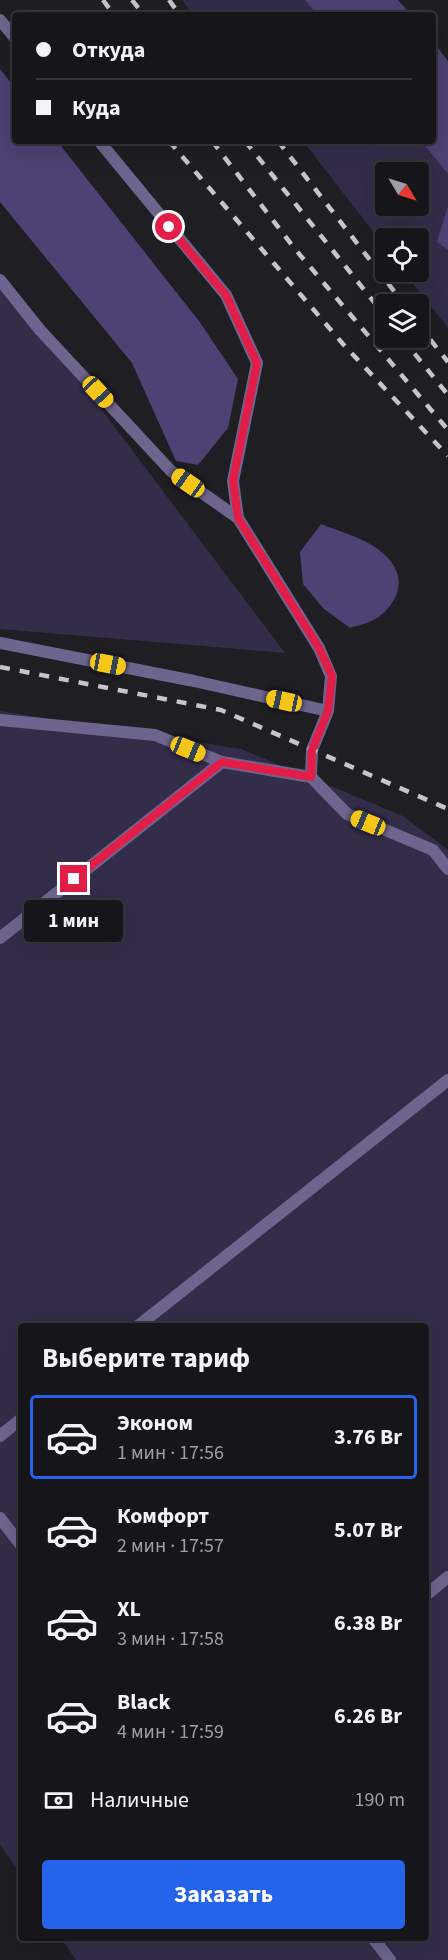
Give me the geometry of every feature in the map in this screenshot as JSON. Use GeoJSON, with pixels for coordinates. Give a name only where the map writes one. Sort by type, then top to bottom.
{"type":"FeatureCollection","features":[{"type":"Feature","properties":{"kind":"lane"},"geometry":{"type":"LineString","coordinates":[[0,20],[12,34]]}},
{"type":"Feature","properties":{"kind":"lane"},"geometry":{"type":"LineString","coordinates":[[101,144],[226,295],[257,363],[233,480],[238,518]]}},
{"type":"Feature","properties":{"kind":"lane"},"geometry":{"type":"LineString","coordinates":[[0,280],[40,330],[171,471],[238,518],[319,648],[332,676],[328,711],[312,750],[311,777]]}},
{"type":"Feature","properties":{"kind":"lane"},"geometry":{"type":"LineString","coordinates":[[0,643],[194,681],[328,711]]}},
{"type":"Feature","properties":{"kind":"lane"},"geometry":{"type":"LineString","coordinates":[[0,720],[155,735],[222,762],[311,777],[347,814],[433,850],[448,869]]}},
{"type":"Feature","properties":{"kind":"lane"},"geometry":{"type":"LineString","coordinates":[[0,938],[222,762]]}},
{"type":"Feature","properties":{"kind":"lane"},"geometry":{"type":"LineString","coordinates":[[142,1323],[448,1080]]}},
{"type":"Feature","properties":{"kind":"lane"},"geometry":{"type":"LineString","coordinates":[[0,1436],[18,1421]]}},
{"type":"Feature","properties":{"kind":"lane"},"geometry":{"type":"LineString","coordinates":[[0,1518],[18,1541]]}},
{"type":"Feature","properties":{"kind":"lane"},"geometry":{"type":"LineString","coordinates":[[429,1593],[448,1577]]}},
{"type":"Feature","properties":{"kind":"lane"},"geometry":{"type":"LineString","coordinates":[[375,1941],[390,1960]]}},
{"type":"Feature","properties":{"kind":"shaded area"},"geometry":{"type":"Polygon","coordinates":[[[182,0],[305,0],[315,12],[191,12],[182,0]]]}},
{"type":"Feature","properties":{"kind":"shaded area"},"geometry":{"type":"Polygon","coordinates":[[[305,0],[398,0],[408,12],[315,12],[305,0]]]}},
{"type":"Feature","properties":{"kind":"shaded area"},"geometry":{"type":"Polygon","coordinates":[[[436,46],[448,61],[448,174],[423,144],[436,144],[436,46]]]}},
{"type":"Feature","properties":{"kind":"shaded area"},"geometry":{"type":"Polygon","coordinates":[[[0,69],[12,84],[12,144],[59,144],[199,321],[238,379],[228,428],[198,465],[176,461],[132,363],[0,202],[0,69]]]}},
{"type":"Feature","properties":{"kind":"shaded area"},"geometry":{"type":"Polygon","coordinates":[[[305,144],[423,144],[448,174],[448,206],[438,241],[448,250],[448,328],[429,304],[429,294],[421,294],[412,282],[429,282],[429,228],[375,228],[375,234],[305,144]]]}},
{"type":"Feature","properties":{"kind":"shaded area"},"geometry":{"type":"Polygon","coordinates":[[[448,206],[448,250],[437,242],[448,206]]]}},
{"type":"Feature","properties":{"kind":"shaded area"},"geometry":{"type":"Polygon","coordinates":[[[0,275],[285,653],[0,629],[0,275]]]}},
{"type":"Feature","properties":{"kind":"shaded area"},"geometry":{"type":"Polygon","coordinates":[[[321,524],[364,541],[386,556],[393,565],[398,574],[399,584],[396,595],[377,618],[350,628],[324,609],[303,584],[300,552],[321,524]]]}},
{"type":"Feature","properties":{"kind":"shaded area"},"geometry":{"type":"Polygon","coordinates":[[[0,711],[241,749],[403,816],[448,850],[448,1960],[76,1960],[63,1941],[429,1941],[429,1323],[18,1323],[18,1871],[0,1844],[0,711]]]}},
{"type":"Feature","properties":{"kind":"railway"},"geometry":{"type":"LineString","coordinates":[[103,0],[112,12]]}},
{"type":"Feature","properties":{"kind":"railway"},"geometry":{"type":"LineString","coordinates":[[132,0],[142,12]]}},
{"type":"Feature","properties":{"kind":"railway"},"geometry":{"type":"LineString","coordinates":[[169,0],[178,12]]}},
{"type":"Feature","properties":{"kind":"railway"},"geometry":{"type":"LineString","coordinates":[[172,144],[343,344],[448,456]]}},
{"type":"Feature","properties":{"kind":"railway"},"geometry":{"type":"LineString","coordinates":[[214,144],[295,249],[448,430]]}},
{"type":"Feature","properties":{"kind":"railway"},"geometry":{"type":"LineString","coordinates":[[247,144],[375,303]]}},
{"type":"Feature","properties":{"kind":"railway"},"geometry":{"type":"LineString","coordinates":[[280,144],[396,294]]}},
{"type":"Feature","properties":{"kind":"railway"},"geometry":{"type":"LineString","coordinates":[[429,338],[448,362]]}},
{"type":"Feature","properties":{"kind":"railway"},"geometry":{"type":"LineString","coordinates":[[410,348],[448,395]]}},
{"type":"Feature","properties":{"kind":"railway"},"geometry":{"type":"LineString","coordinates":[[0,667],[221,710],[448,809]]}},
{"type":"Feature","properties":{"kind":"route"},"geometry":{"type":"LineString","coordinates":[[74,879],[222,762],[311,777],[312,750],[328,711],[332,676],[319,648],[238,518],[233,480],[257,363],[226,295],[169,227]]}}]}
